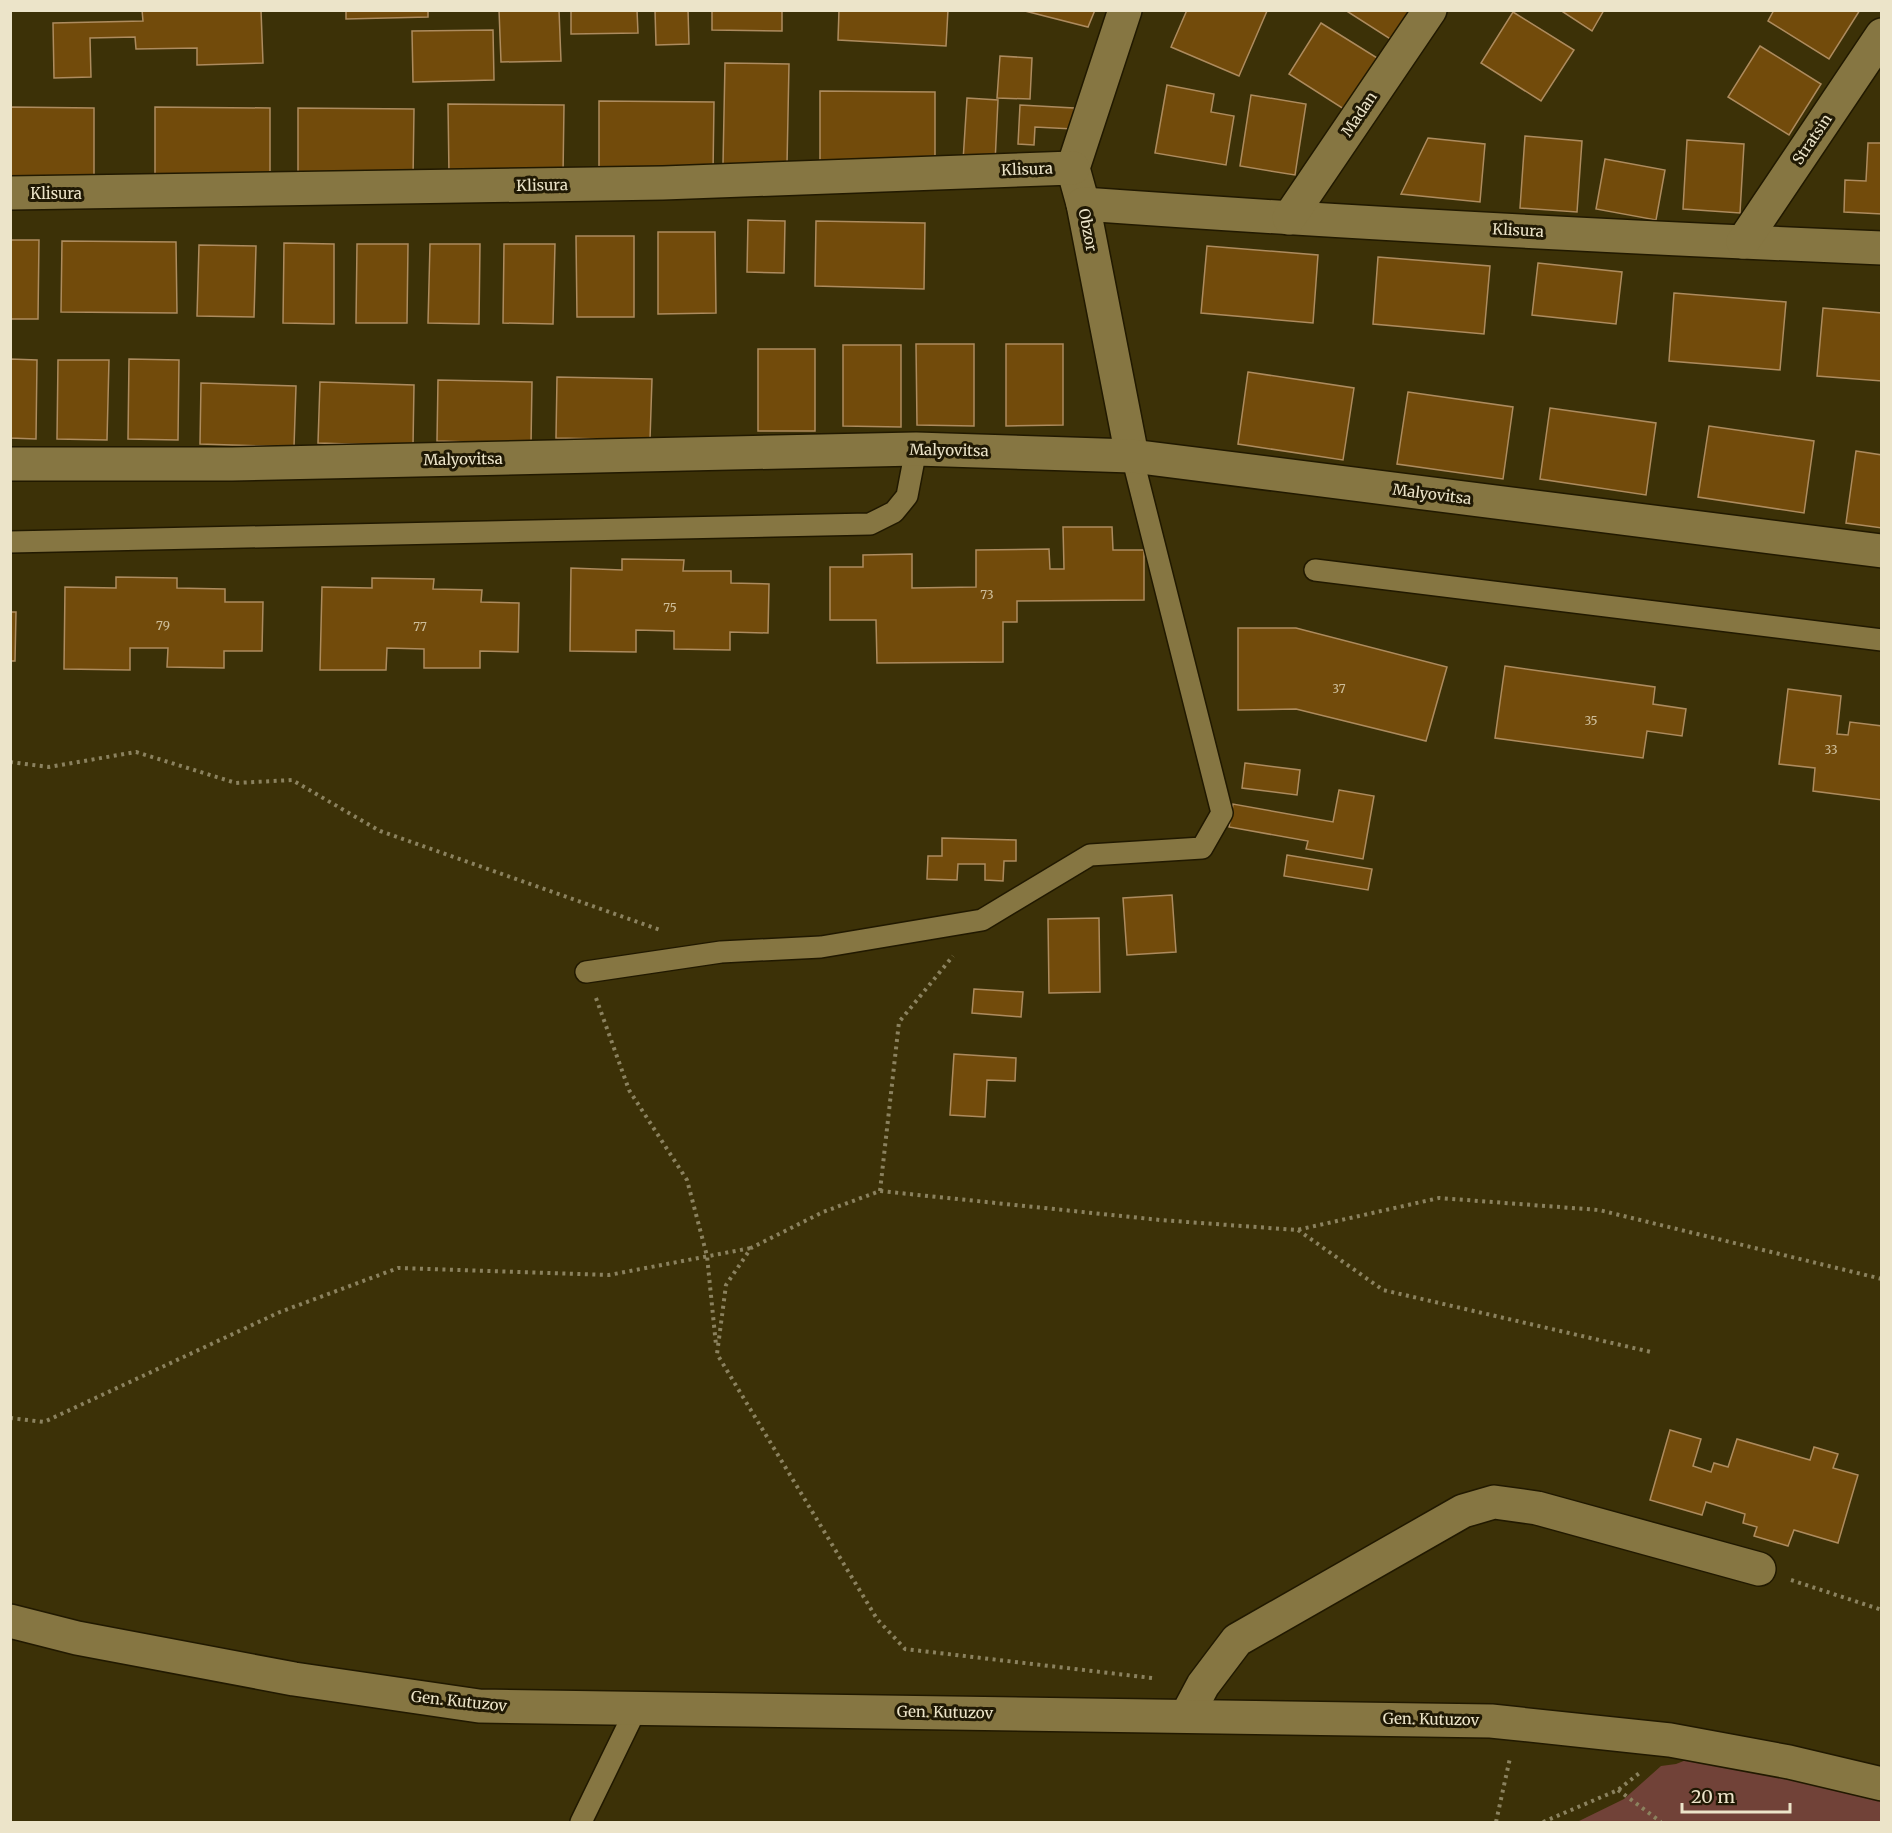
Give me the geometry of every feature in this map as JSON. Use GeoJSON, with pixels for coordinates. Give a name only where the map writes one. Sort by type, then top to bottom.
{"type":"FeatureCollection","features":[{"type":"Feature","properties":{"kind":"street"},"geometry":{"type":"LineString","coordinates":[[1073,168],[1125,10]]}},
{"type":"Feature","properties":{"kind":"street","name":"Madan"},"geometry":{"type":"LineString","coordinates":[[1288,218],[1430,10]]}},
{"type":"Feature","properties":{"kind":"street","name":"Stratsin"},"geometry":{"type":"LineString","coordinates":[[1743,242],[1881,35]]}},
{"type":"Feature","properties":{"kind":"street","name":"Klisura"},"geometry":{"type":"LineString","coordinates":[[10,193],[651,183],[1073,168]]}},
{"type":"Feature","properties":{"kind":"street","name":"Obzor"},"geometry":{"type":"LineString","coordinates":[[1073,168],[1083,204],[1132,456]]}},
{"type":"Feature","properties":{"kind":"street","name":"Klisura"},"geometry":{"type":"LineString","coordinates":[[1083,204],[1288,218],[1881,248]]}},
{"type":"Feature","properties":{"kind":"street","name":"Malyovitsa"},"geometry":{"type":"LineString","coordinates":[[10,464],[232,464],[916,448],[1132,456],[1881,551]]}},
{"type":"Feature","properties":{"kind":"street"},"geometry":{"type":"LineString","coordinates":[[1187,1715],[1203,1685],[1237,1640],[1463,1511],[1494,1502],[1537,1508],[1759,1569]]}},
{"type":"Feature","properties":{"kind":"street","name":"Gen. Kutuzov"},"geometry":{"type":"LineString","coordinates":[[10,1621],[77,1638],[294,1679],[479,1706],[1491,1720],[1670,1740],[1789,1762],[1881,1784]]}},
{"type":"Feature","properties":{"kind":"lane"},"geometry":{"type":"LineString","coordinates":[[10,542],[870,524],[894,512],[907,496],[916,448]]}},
{"type":"Feature","properties":{"kind":"lane"},"geometry":{"type":"LineString","coordinates":[[586,972],[721,952],[820,947],[982,920],[1090,855],[1202,848],[1222,813],[1132,456]]}},
{"type":"Feature","properties":{"kind":"lane"},"geometry":{"type":"LineString","coordinates":[[1315,570],[1881,640]]}},
{"type":"Feature","properties":{"kind":"lane"},"geometry":{"type":"LineString","coordinates":[[581,1822],[637,1707]]}},
{"type":"Feature","properties":{"kind":"path"},"geometry":{"type":"LineString","coordinates":[[10,762],[50,767],[136,752],[236,783],[292,780],[380,831],[666,933]]}},
{"type":"Feature","properties":{"kind":"path"},"geometry":{"type":"LineString","coordinates":[[880,1191],[898,1022],[982,920]]}},
{"type":"Feature","properties":{"kind":"path"},"geometry":{"type":"LineString","coordinates":[[586,972],[629,1090],[687,1180],[707,1256],[717,1354],[877,1619],[905,1649],[1203,1685]]}},
{"type":"Feature","properties":{"kind":"path"},"geometry":{"type":"LineString","coordinates":[[10,1418],[44,1422],[280,1312],[398,1268],[609,1275],[751,1248],[823,1212],[880,1191],[1160,1221],[1297,1230],[1439,1198],[1599,1210],[1881,1279]]}},
{"type":"Feature","properties":{"kind":"path"},"geometry":{"type":"LineString","coordinates":[[1297,1230],[1383,1290],[1651,1352]]}},
{"type":"Feature","properties":{"kind":"path"},"geometry":{"type":"LineString","coordinates":[[717,1354],[726,1285],[751,1248]]}},
{"type":"Feature","properties":{"kind":"path"},"geometry":{"type":"LineString","coordinates":[[1759,1569],[1881,1610]]}},
{"type":"Feature","properties":{"kind":"path"},"geometry":{"type":"LineString","coordinates":[[1496,1822],[1518,1722]]}},
{"type":"Feature","properties":{"kind":"path"},"geometry":{"type":"LineString","coordinates":[[1543,1822],[1618,1790],[1637,1776],[1670,1740]]}},
{"type":"Feature","properties":{"kind":"path"},"geometry":{"type":"LineString","coordinates":[[1618,1790],[1661,1822]]}},
{"type":"Feature","properties":{"kind":"shaded area"},"geometry":{"type":"Polygon","coordinates":[[[1714,1749],[1881,1784],[1881,1822],[1577,1822],[1624,1799],[1661,1766],[1676,1764],[1714,1749]]]}},
{"type":"Feature","properties":{"kind":"building"},"geometry":{"type":"Polygon","coordinates":[[[142,10],[261,10],[263,63],[197,65],[197,48],[136,49],[135,37],[90,38],[91,77],[54,78],[53,23],[143,21],[142,10]]]}},
{"type":"Feature","properties":{"kind":"building"},"geometry":{"type":"Polygon","coordinates":[[[346,10],[428,10],[428,17],[346,19],[346,10]]]}},
{"type":"Feature","properties":{"kind":"building"},"geometry":{"type":"Polygon","coordinates":[[[499,10],[559,10],[561,61],[501,62],[499,10]]]}},
{"type":"Feature","properties":{"kind":"building"},"geometry":{"type":"Polygon","coordinates":[[[571,10],[637,10],[638,33],[571,34],[571,10]]]}},
{"type":"Feature","properties":{"kind":"building"},"geometry":{"type":"Polygon","coordinates":[[[655,10],[688,10],[689,44],[656,45],[655,10]]]}},
{"type":"Feature","properties":{"kind":"building"},"geometry":{"type":"Polygon","coordinates":[[[712,10],[782,10],[782,31],[712,30],[712,10]]]}},
{"type":"Feature","properties":{"kind":"building"},"geometry":{"type":"Polygon","coordinates":[[[839,10],[948,10],[946,46],[838,40],[839,10]]]}},
{"type":"Feature","properties":{"kind":"building"},"geometry":{"type":"Polygon","coordinates":[[[1021,10],[1095,10],[1088,27],[1021,10]]]}},
{"type":"Feature","properties":{"kind":"building"},"geometry":{"type":"Polygon","coordinates":[[[1187,10],[1267,11],[1239,76],[1171,47],[1187,10]]]}},
{"type":"Feature","properties":{"kind":"building"},"geometry":{"type":"Polygon","coordinates":[[[1345,10],[1415,10],[1395,42],[1345,10]]]}},
{"type":"Feature","properties":{"kind":"building"},"geometry":{"type":"Polygon","coordinates":[[[1560,10],[1604,10],[1592,31],[1560,10]]]}},
{"type":"Feature","properties":{"kind":"building"},"geometry":{"type":"Polygon","coordinates":[[[1774,10],[1860,10],[1829,59],[1768,21],[1774,10]]]}},
{"type":"Feature","properties":{"kind":"building"},"geometry":{"type":"Polygon","coordinates":[[[1513,12],[1574,50],[1541,101],[1481,63],[1513,12]]]}},
{"type":"Feature","properties":{"kind":"building"},"geometry":{"type":"Polygon","coordinates":[[[1321,23],[1382,61],[1350,113],[1289,74],[1321,23]]]}},
{"type":"Feature","properties":{"kind":"building"},"geometry":{"type":"Polygon","coordinates":[[[493,30],[494,80],[413,82],[412,31],[493,30]]]}},
{"type":"Feature","properties":{"kind":"building"},"geometry":{"type":"Polygon","coordinates":[[[1760,46],[1821,84],[1789,135],[1728,97],[1760,46]]]}},
{"type":"Feature","properties":{"kind":"building"},"geometry":{"type":"Polygon","coordinates":[[[1000,56],[1032,58],[1030,99],[997,98],[1000,56]]]}},
{"type":"Feature","properties":{"kind":"building"},"geometry":{"type":"Polygon","coordinates":[[[725,63],[789,64],[787,165],[723,164],[725,63]]]}},
{"type":"Feature","properties":{"kind":"building"},"geometry":{"type":"Polygon","coordinates":[[[1167,85],[1214,94],[1211,112],[1234,116],[1226,165],[1155,153],[1167,85]]]}},
{"type":"Feature","properties":{"kind":"building"},"geometry":{"type":"Polygon","coordinates":[[[820,91],[935,92],[935,163],[820,163],[820,91]]]}},
{"type":"Feature","properties":{"kind":"building"},"geometry":{"type":"Polygon","coordinates":[[[1251,95],[1306,104],[1295,175],[1240,166],[1251,95]]]}},
{"type":"Feature","properties":{"kind":"building"},"geometry":{"type":"Polygon","coordinates":[[[967,98],[998,100],[995,163],[963,161],[967,98]]]}},
{"type":"Feature","properties":{"kind":"building"},"geometry":{"type":"Polygon","coordinates":[[[599,101],[714,102],[713,174],[599,173],[599,101]]]}},
{"type":"Feature","properties":{"kind":"building"},"geometry":{"type":"Polygon","coordinates":[[[448,104],[564,105],[563,176],[449,175],[448,104]]]}},
{"type":"Feature","properties":{"kind":"building"},"geometry":{"type":"Polygon","coordinates":[[[1020,105],[1074,108],[1073,129],[1035,127],[1034,145],[1018,144],[1020,105]]]}},
{"type":"Feature","properties":{"kind":"building"},"geometry":{"type":"Polygon","coordinates":[[[10,107],[94,108],[94,180],[10,179],[10,107]]]}},
{"type":"Feature","properties":{"kind":"building"},"geometry":{"type":"Polygon","coordinates":[[[155,107],[270,108],[270,179],[155,179],[155,107]]]}},
{"type":"Feature","properties":{"kind":"building"},"geometry":{"type":"Polygon","coordinates":[[[298,108],[414,109],[413,180],[298,179],[298,108]]]}},
{"type":"Feature","properties":{"kind":"building"},"geometry":{"type":"Polygon","coordinates":[[[1525,136],[1582,141],[1577,212],[1520,208],[1525,136]]]}},
{"type":"Feature","properties":{"kind":"building"},"geometry":{"type":"Polygon","coordinates":[[[1428,138],[1485,144],[1480,202],[1401,194],[1428,138]]]}},
{"type":"Feature","properties":{"kind":"building"},"geometry":{"type":"Polygon","coordinates":[[[1687,140],[1744,144],[1740,213],[1683,209],[1687,140]]]}},
{"type":"Feature","properties":{"kind":"building"},"geometry":{"type":"Polygon","coordinates":[[[1868,143],[1882,143],[1882,214],[1844,212],[1845,180],[1866,181],[1868,143]]]}},
{"type":"Feature","properties":{"kind":"building"},"geometry":{"type":"Polygon","coordinates":[[[1605,159],[1665,170],[1656,220],[1596,209],[1605,159]]]}},
{"type":"Feature","properties":{"kind":"building"},"geometry":{"type":"Polygon","coordinates":[[[748,220],[785,221],[784,273],[747,272],[748,220]]]}},
{"type":"Feature","properties":{"kind":"building"},"geometry":{"type":"Polygon","coordinates":[[[816,221],[925,223],[924,289],[815,286],[816,221]]]}},
{"type":"Feature","properties":{"kind":"building"},"geometry":{"type":"Polygon","coordinates":[[[658,232],[715,232],[716,313],[658,314],[658,232]]]}},
{"type":"Feature","properties":{"kind":"building"},"geometry":{"type":"Polygon","coordinates":[[[576,236],[634,236],[634,317],[577,317],[576,236]]]}},
{"type":"Feature","properties":{"kind":"building"},"geometry":{"type":"Polygon","coordinates":[[[10,240],[39,240],[38,319],[10,319],[10,240]]]}},
{"type":"Feature","properties":{"kind":"building"},"geometry":{"type":"Polygon","coordinates":[[[62,241],[176,242],[177,313],[61,312],[62,241]]]}},
{"type":"Feature","properties":{"kind":"building"},"geometry":{"type":"Polygon","coordinates":[[[284,243],[334,244],[334,324],[283,323],[284,243]]]}},
{"type":"Feature","properties":{"kind":"building"},"geometry":{"type":"Polygon","coordinates":[[[357,244],[408,244],[407,323],[356,323],[357,244]]]}},
{"type":"Feature","properties":{"kind":"building"},"geometry":{"type":"Polygon","coordinates":[[[430,244],[480,244],[479,324],[428,323],[430,244]]]}},
{"type":"Feature","properties":{"kind":"building"},"geometry":{"type":"Polygon","coordinates":[[[504,244],[555,244],[553,324],[503,323],[504,244]]]}},
{"type":"Feature","properties":{"kind":"building"},"geometry":{"type":"Polygon","coordinates":[[[199,245],[256,246],[254,317],[197,316],[199,245]]]}},
{"type":"Feature","properties":{"kind":"building"},"geometry":{"type":"Polygon","coordinates":[[[1207,246],[1318,255],[1313,323],[1201,313],[1207,246]]]}},
{"type":"Feature","properties":{"kind":"building"},"geometry":{"type":"Polygon","coordinates":[[[1378,257],[1490,266],[1484,334],[1373,324],[1378,257]]]}},
{"type":"Feature","properties":{"kind":"building"},"geometry":{"type":"Polygon","coordinates":[[[1538,263],[1622,272],[1616,324],[1532,315],[1538,263]]]}},
{"type":"Feature","properties":{"kind":"building"},"geometry":{"type":"Polygon","coordinates":[[[1674,293],[1786,302],[1780,370],[1669,361],[1674,293]]]}},
{"type":"Feature","properties":{"kind":"building"},"geometry":{"type":"Polygon","coordinates":[[[1823,308],[1882,313],[1882,381],[1817,376],[1823,308]]]}},
{"type":"Feature","properties":{"kind":"building"},"geometry":{"type":"Polygon","coordinates":[[[916,344],[974,344],[974,426],[917,425],[916,344]]]}},
{"type":"Feature","properties":{"kind":"building"},"geometry":{"type":"Polygon","coordinates":[[[1006,344],[1063,344],[1063,425],[1006,426],[1006,344]]]}},
{"type":"Feature","properties":{"kind":"building"},"geometry":{"type":"Polygon","coordinates":[[[843,345],[901,345],[901,427],[843,426],[843,345]]]}},
{"type":"Feature","properties":{"kind":"building"},"geometry":{"type":"Polygon","coordinates":[[[758,349],[815,349],[815,431],[758,431],[758,349]]]}},
{"type":"Feature","properties":{"kind":"building"},"geometry":{"type":"Polygon","coordinates":[[[10,359],[37,360],[36,439],[10,438],[10,359]]]}},
{"type":"Feature","properties":{"kind":"building"},"geometry":{"type":"Polygon","coordinates":[[[129,359],[179,360],[178,440],[128,439],[129,359]]]}},
{"type":"Feature","properties":{"kind":"building"},"geometry":{"type":"Polygon","coordinates":[[[58,360],[109,360],[107,440],[57,439],[58,360]]]}},
{"type":"Feature","properties":{"kind":"building"},"geometry":{"type":"Polygon","coordinates":[[[1248,372],[1354,388],[1343,460],[1238,444],[1248,372]]]}},
{"type":"Feature","properties":{"kind":"building"},"geometry":{"type":"Polygon","coordinates":[[[557,377],[652,379],[650,440],[556,438],[557,377]]]}},
{"type":"Feature","properties":{"kind":"building"},"geometry":{"type":"Polygon","coordinates":[[[438,380],[532,382],[531,444],[437,441],[438,380]]]}},
{"type":"Feature","properties":{"kind":"building"},"geometry":{"type":"Polygon","coordinates":[[[320,382],[414,385],[413,446],[318,443],[320,382]]]}},
{"type":"Feature","properties":{"kind":"building"},"geometry":{"type":"Polygon","coordinates":[[[201,383],[296,386],[294,447],[200,444],[201,383]]]}},
{"type":"Feature","properties":{"kind":"building"},"geometry":{"type":"Polygon","coordinates":[[[1408,392],[1513,407],[1503,479],[1397,464],[1408,392]]]}},
{"type":"Feature","properties":{"kind":"building"},"geometry":{"type":"Polygon","coordinates":[[[1550,408],[1656,423],[1646,495],[1540,479],[1550,408]]]}},
{"type":"Feature","properties":{"kind":"building"},"geometry":{"type":"Polygon","coordinates":[[[1709,426],[1814,441],[1804,513],[1698,497],[1709,426]]]}},
{"type":"Feature","properties":{"kind":"building"},"geometry":{"type":"Polygon","coordinates":[[[1856,451],[1882,455],[1882,528],[1846,523],[1856,451]]]}},
{"type":"Feature","properties":{"kind":"building"},"geometry":{"type":"Polygon","coordinates":[[[1063,527],[1112,527],[1113,550],[1144,550],[1144,600],[1017,601],[1017,622],[1003,622],[1003,662],[877,663],[876,620],[830,620],[830,567],[863,567],[863,555],[912,554],[912,588],[976,587],[976,550],[1049,549],[1050,569],[1064,569],[1063,527]]]}},
{"type":"Feature","properties":{"kind":"building"},"geometry":{"type":"Polygon","coordinates":[[[622,559],[684,560],[683,571],[731,571],[731,583],[769,584],[768,633],[730,632],[730,650],[674,649],[674,631],[636,630],[636,652],[570,651],[571,568],[622,570],[622,559]]]}},
{"type":"Feature","properties":{"kind":"building"},"geometry":{"type":"Polygon","coordinates":[[[116,577],[177,578],[177,588],[225,589],[225,602],[263,602],[262,651],[224,651],[224,668],[167,667],[168,648],[130,648],[130,670],[64,669],[65,587],[116,588],[116,577]]]}},
{"type":"Feature","properties":{"kind":"building"},"geometry":{"type":"Polygon","coordinates":[[[372,578],[434,579],[433,589],[482,590],[481,602],[519,603],[518,652],[480,651],[480,668],[424,668],[424,649],[387,648],[386,670],[320,670],[322,587],[372,588],[372,578]]]}},
{"type":"Feature","properties":{"kind":"building"},"geometry":{"type":"Polygon","coordinates":[[[10,612],[16,612],[15,661],[10,661],[10,612]]]}},
{"type":"Feature","properties":{"kind":"building"},"geometry":{"type":"Polygon","coordinates":[[[1238,628],[1296,628],[1447,667],[1426,741],[1296,709],[1238,710],[1238,628]]]}},
{"type":"Feature","properties":{"kind":"building"},"geometry":{"type":"Polygon","coordinates":[[[1505,666],[1655,687],[1653,704],[1686,709],[1682,736],[1647,731],[1643,758],[1495,738],[1505,666]]]}},
{"type":"Feature","properties":{"kind":"building"},"geometry":{"type":"Polygon","coordinates":[[[1788,689],[1841,696],[1837,734],[1848,735],[1850,722],[1882,726],[1882,800],[1813,791],[1815,768],[1779,764],[1788,689]]]}},
{"type":"Feature","properties":{"kind":"building"},"geometry":{"type":"Polygon","coordinates":[[[1245,763],[1300,770],[1297,795],[1242,788],[1245,763]]]}},
{"type":"Feature","properties":{"kind":"building"},"geometry":{"type":"Polygon","coordinates":[[[1339,790],[1374,796],[1363,859],[1306,849],[1308,841],[1229,827],[1233,804],[1333,822],[1339,790]]]}},
{"type":"Feature","properties":{"kind":"building"},"geometry":{"type":"Polygon","coordinates":[[[942,838],[1016,840],[1016,861],[1004,861],[1003,881],[985,880],[985,864],[958,864],[957,880],[927,879],[928,856],[942,856],[942,838]]]}},
{"type":"Feature","properties":{"kind":"building"},"geometry":{"type":"Polygon","coordinates":[[[1287,855],[1372,869],[1368,890],[1284,876],[1287,855]]]}},
{"type":"Feature","properties":{"kind":"building"},"geometry":{"type":"Polygon","coordinates":[[[1172,895],[1176,952],[1127,955],[1123,898],[1172,895]]]}},
{"type":"Feature","properties":{"kind":"building"},"geometry":{"type":"Polygon","coordinates":[[[1099,918],[1100,992],[1049,993],[1048,919],[1099,918]]]}},
{"type":"Feature","properties":{"kind":"building"},"geometry":{"type":"Polygon","coordinates":[[[974,989],[1023,992],[1021,1017],[972,1013],[974,989]]]}},
{"type":"Feature","properties":{"kind":"building"},"geometry":{"type":"Polygon","coordinates":[[[954,1054],[1016,1058],[1015,1081],[987,1080],[985,1117],[950,1115],[954,1054]]]}},
{"type":"Feature","properties":{"kind":"building"},"geometry":{"type":"Polygon","coordinates":[[[1670,1430],[1701,1439],[1693,1466],[1711,1472],[1714,1463],[1728,1467],[1737,1439],[1810,1460],[1814,1447],[1838,1454],[1833,1468],[1858,1475],[1838,1543],[1794,1530],[1788,1546],[1754,1536],[1757,1527],[1743,1523],[1745,1514],[1706,1502],[1702,1515],[1650,1500],[1670,1430]]]}}]}
